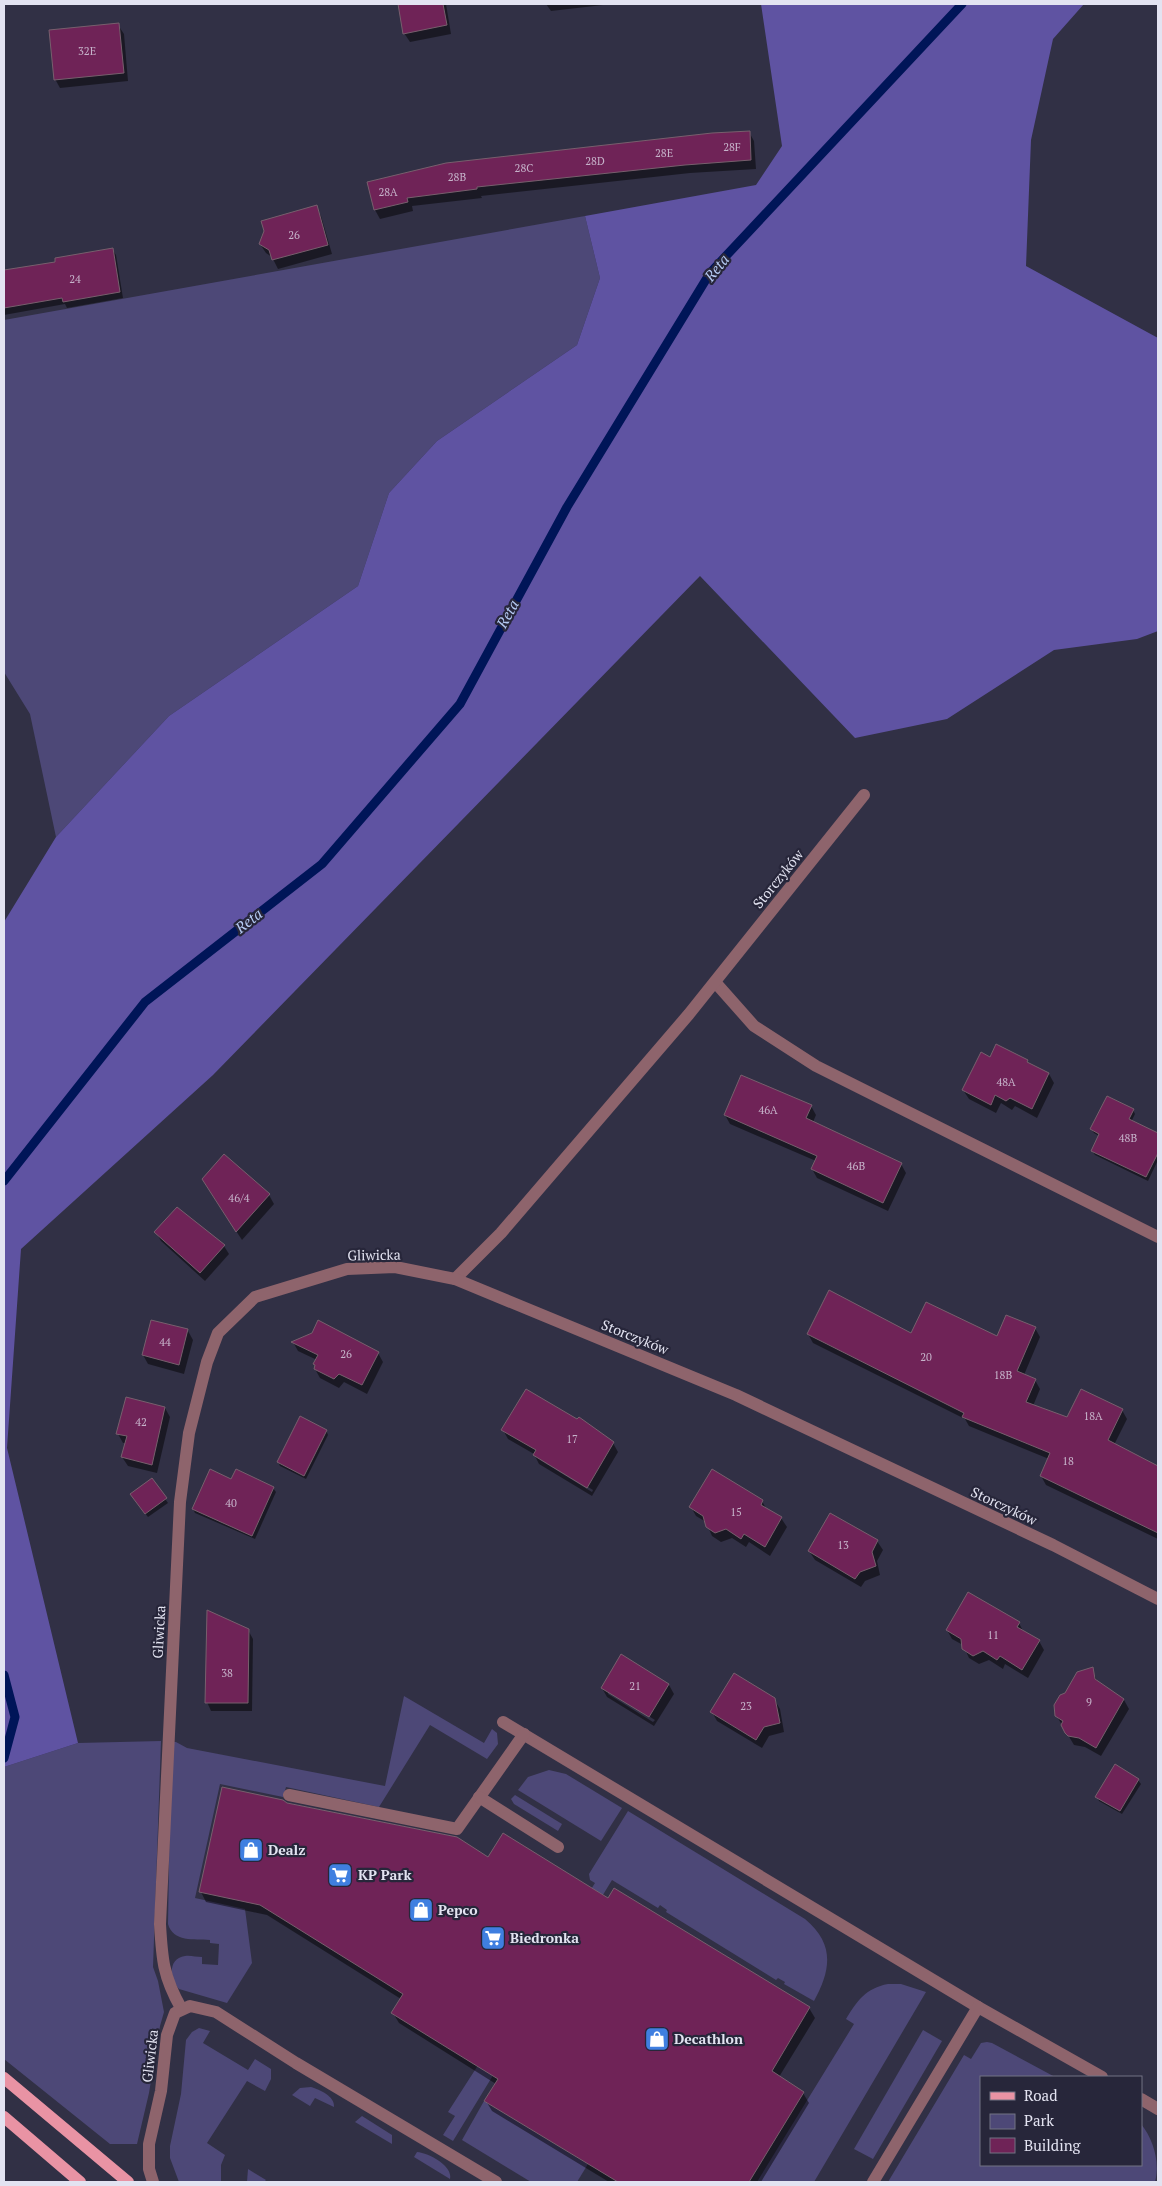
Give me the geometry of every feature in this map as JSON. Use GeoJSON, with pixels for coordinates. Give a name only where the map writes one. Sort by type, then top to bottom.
{"type":"FeatureCollection","features":[{"type":"Feature","properties":{"kind":"main road"},"geometry":{"type":"LineString","coordinates":[[4,2078],[128,2182]]}},
{"type":"Feature","properties":{"kind":"main road"},"geometry":{"type":"LineString","coordinates":[[4,2117],[80,2182]]}},
{"type":"Feature","properties":{"kind":"street","name":"Storczyków"},"geometry":{"type":"LineString","coordinates":[[864,796],[689,1014],[501,1233],[455,1280],[736,1395],[1053,1546],[1158,1599]]}},
{"type":"Feature","properties":{"kind":"street"},"geometry":{"type":"LineString","coordinates":[[715,982],[754,1026],[816,1066],[1158,1237]]}},
{"type":"Feature","properties":{"kind":"street","name":"Gliwicka"},"geometry":{"type":"LineString","coordinates":[[153,2182],[150,2169],[150,2144],[161,2091],[167,2035],[175,2013],[182,2008],[170,1988],[162,1963],[160,1924],[180,1502],[188,1433],[206,1362],[218,1333],[255,1297],[347,1269],[395,1267],[455,1280]]}},
{"type":"Feature","properties":{"kind":"street"},"geometry":{"type":"LineString","coordinates":[[503,1722],[978,2007],[1100,2076]]}},
{"type":"Feature","properties":{"kind":"street"},"geometry":{"type":"LineString","coordinates":[[290,1795],[458,1828],[524,1734]]}},
{"type":"Feature","properties":{"kind":"street"},"geometry":{"type":"LineString","coordinates":[[480,1797],[558,1847]]}},
{"type":"Feature","properties":{"kind":"street"},"geometry":{"type":"LineString","coordinates":[[182,2008],[190,2006],[199,2007],[216,2012],[296,2063],[496,2182]]}},
{"type":"Feature","properties":{"kind":"street"},"geometry":{"type":"LineString","coordinates":[[873,2182],[978,2007]]}},
{"type":"Feature","properties":{"kind":"street"},"geometry":{"type":"LineString","coordinates":[[1142,2100],[1158,2109]]}},
{"type":"Feature","properties":{"kind":"green space"},"geometry":{"type":"Polygon","coordinates":[[[585,216],[600,278],[577,345],[437,441],[389,493],[358,586],[169,716],[56,837],[30,714],[4,672],[4,320],[585,216]]]}},
{"type":"Feature","properties":{"kind":"green space"},"geometry":{"type":"Polygon","coordinates":[[[404,1696],[484,1743],[492,1729],[497,1733],[498,1744],[487,1759],[430,1725],[379,1807],[286,1787],[283,1797],[220,1784],[195,1898],[245,1909],[252,1963],[227,2003],[179,1989],[172,1975],[175,1961],[185,1956],[202,1957],[202,1964],[218,1965],[219,1944],[210,1943],[210,1940],[179,1937],[174,1934],[168,1924],[171,1742],[176,1742],[187,1748],[385,1786],[404,1696]]]}},
{"type":"Feature","properties":{"kind":"green space"},"geometry":{"type":"Polygon","coordinates":[[[161,1741],[153,1967],[158,1981],[164,2012],[149,2093],[137,2144],[110,2144],[4,2059],[4,1767],[78,1743],[161,1741]]]}},
{"type":"Feature","properties":{"kind":"green space"},"geometry":{"type":"Polygon","coordinates":[[[549,1770],[566,1774],[622,1808],[601,1841],[518,1790],[528,1777],[549,1770]]]}},
{"type":"Feature","properties":{"kind":"green space"},"geometry":{"type":"Polygon","coordinates":[[[515,1795],[562,1824],[558,1831],[514,1804],[511,1799],[515,1795]]]}},
{"type":"Feature","properties":{"kind":"green space"},"geometry":{"type":"Polygon","coordinates":[[[628,1811],[805,1919],[815,1928],[826,1948],[827,1958],[827,1968],[820,1990],[814,2001],[784,1984],[785,1982],[778,1978],[776,1980],[666,1912],[667,1910],[660,1905],[658,1908],[612,1880],[453,2141],[443,2135],[455,2116],[448,2112],[595,1883],[590,1880],[589,1874],[628,1811]]]}},
{"type":"Feature","properties":{"kind":"green space"},"geometry":{"type":"Polygon","coordinates":[[[888,1984],[901,1984],[926,1992],[814,2182],[757,2182],[854,2024],[846,2019],[850,2012],[868,1992],[888,1984]]]}},
{"type":"Feature","properties":{"kind":"green space"},"geometry":{"type":"Polygon","coordinates":[[[199,2028],[210,2031],[203,2043],[248,2070],[255,2059],[271,2069],[271,2079],[265,2091],[247,2081],[207,2143],[225,2155],[221,2165],[221,2182],[179,2182],[170,2158],[170,2146],[181,2094],[186,2040],[192,2032],[199,2028]]]}},
{"type":"Feature","properties":{"kind":"green space"},"geometry":{"type":"Polygon","coordinates":[[[923,2030],[942,2041],[873,2159],[854,2149],[923,2030]]]}},
{"type":"Feature","properties":{"kind":"green space"},"geometry":{"type":"Polygon","coordinates":[[[981,2043],[992,2043],[1053,2076],[980,2076],[980,2166],[1142,2166],[1142,2125],[1146,2130],[1155,2152],[1157,2167],[1155,2182],[888,2182],[964,2055],[971,2059],[981,2043]]]}},
{"type":"Feature","properties":{"kind":"green space"},"geometry":{"type":"Polygon","coordinates":[[[311,2087],[330,2097],[334,2107],[315,2098],[310,2106],[292,2095],[300,2088],[311,2087]]]}},
{"type":"Feature","properties":{"kind":"green space"},"geometry":{"type":"Polygon","coordinates":[[[484,2101],[588,2164],[577,2182],[531,2182],[462,2140],[484,2101]]]}},
{"type":"Feature","properties":{"kind":"green space"},"geometry":{"type":"Polygon","coordinates":[[[362,2116],[392,2135],[392,2144],[355,2122],[362,2116]]]}},
{"type":"Feature","properties":{"kind":"green space"},"geometry":{"type":"Polygon","coordinates":[[[417,2152],[428,2155],[444,2165],[448,2169],[450,2179],[414,2157],[417,2152]]]}},
{"type":"Feature","properties":{"kind":"green space"},"geometry":{"type":"Polygon","coordinates":[[[248,2169],[266,2180],[264,2182],[247,2182],[248,2169]]]}},
{"type":"Feature","properties":{"kind":"shaded area"},"geometry":{"type":"Polygon","coordinates":[[[761,4],[1084,4],[1053,39],[1031,140],[1026,266],[1158,338],[1158,631],[1137,639],[1054,650],[947,719],[855,738],[700,576],[213,1075],[21,1249],[7,1448],[78,1743],[4,1767],[4,922],[56,837],[169,716],[358,586],[389,493],[437,441],[577,345],[600,278],[585,216],[756,185],[782,146],[761,4]]]}},
{"type":"Feature","properties":{"kind":"building"},"geometry":{"type":"Polygon","coordinates":[[[398,4],[443,4],[447,25],[403,34],[398,4]]]}},
{"type":"Feature","properties":{"kind":"building"},"geometry":{"type":"Polygon","coordinates":[[[119,23],[124,73],[54,80],[49,30],[119,23]]]}},
{"type":"Feature","properties":{"kind":"building"},"geometry":{"type":"Polygon","coordinates":[[[750,131],[751,160],[477,187],[477,189],[407,198],[408,202],[374,210],[367,182],[446,163],[712,133],[750,131]]]}},
{"type":"Feature","properties":{"kind":"building"},"geometry":{"type":"Polygon","coordinates":[[[317,205],[328,245],[272,260],[269,250],[259,244],[264,231],[261,221],[317,205]]]}},
{"type":"Feature","properties":{"kind":"building"},"geometry":{"type":"Polygon","coordinates":[[[113,248],[120,292],[63,302],[62,298],[4,308],[4,270],[55,262],[55,258],[113,248]]]}},
{"type":"Feature","properties":{"kind":"building"},"geometry":{"type":"Polygon","coordinates":[[[996,1044],[1049,1073],[1032,1109],[1010,1098],[1006,1101],[995,1095],[991,1105],[962,1090],[981,1052],[990,1057],[996,1044]]]}},
{"type":"Feature","properties":{"kind":"building"},"geometry":{"type":"Polygon","coordinates":[[[741,1075],[812,1105],[806,1118],[902,1163],[883,1203],[811,1169],[817,1156],[724,1115],[741,1075]]]}},
{"type":"Feature","properties":{"kind":"building"},"geometry":{"type":"Polygon","coordinates":[[[1107,1096],[1134,1109],[1129,1119],[1158,1133],[1158,1153],[1146,1177],[1091,1151],[1099,1134],[1090,1129],[1107,1096]]]}},
{"type":"Feature","properties":{"kind":"building"},"geometry":{"type":"Polygon","coordinates":[[[224,1154],[270,1194],[236,1232],[202,1179],[224,1154]]]}},
{"type":"Feature","properties":{"kind":"building"},"geometry":{"type":"Polygon","coordinates":[[[177,1207],[225,1245],[200,1273],[154,1232],[177,1207]]]}},
{"type":"Feature","properties":{"kind":"building"},"geometry":{"type":"Polygon","coordinates":[[[829,1290],[911,1333],[926,1302],[997,1336],[1006,1315],[1036,1327],[1017,1371],[1036,1379],[1026,1402],[1067,1417],[1081,1389],[1123,1409],[1108,1440],[1158,1466],[1158,1533],[1040,1476],[1050,1453],[962,1417],[964,1413],[807,1334],[829,1290]]]}},
{"type":"Feature","properties":{"kind":"building"},"geometry":{"type":"Polygon","coordinates":[[[151,1320],[188,1329],[179,1365],[142,1355],[151,1320]]]}},
{"type":"Feature","properties":{"kind":"building"},"geometry":{"type":"Polygon","coordinates":[[[318,1320],[379,1352],[362,1385],[339,1374],[334,1379],[314,1369],[315,1365],[313,1364],[318,1355],[291,1342],[312,1333],[318,1320]]]}},
{"type":"Feature","properties":{"kind":"building"},"geometry":{"type":"Polygon","coordinates":[[[526,1389],[577,1419],[579,1417],[614,1442],[587,1488],[533,1455],[536,1450],[501,1430],[526,1389]]]}},
{"type":"Feature","properties":{"kind":"building"},"geometry":{"type":"Polygon","coordinates":[[[126,1397],[165,1407],[152,1465],[121,1457],[127,1436],[116,1434],[126,1397]]]}},
{"type":"Feature","properties":{"kind":"building"},"geometry":{"type":"Polygon","coordinates":[[[300,1416],[327,1430],[304,1476],[277,1462],[300,1416]]]}},
{"type":"Feature","properties":{"kind":"building"},"geometry":{"type":"Polygon","coordinates":[[[210,1469],[231,1479],[236,1469],[274,1487],[252,1536],[192,1509],[210,1469]]]}},
{"type":"Feature","properties":{"kind":"building"},"geometry":{"type":"Polygon","coordinates":[[[712,1469],[763,1500],[761,1505],[782,1517],[765,1547],[744,1534],[741,1539],[726,1529],[715,1533],[706,1527],[703,1516],[689,1507],[712,1469]]]}},
{"type":"Feature","properties":{"kind":"building"},"geometry":{"type":"Polygon","coordinates":[[[152,1478],[167,1498],[145,1514],[130,1494],[152,1478]]]}},
{"type":"Feature","properties":{"kind":"building"},"geometry":{"type":"Polygon","coordinates":[[[830,1513],[878,1540],[872,1552],[876,1566],[860,1572],[855,1579],[808,1551],[830,1513]]]}},
{"type":"Feature","properties":{"kind":"building"},"geometry":{"type":"Polygon","coordinates":[[[968,1592],[1020,1622],[1017,1627],[1040,1640],[1022,1670],[1000,1656],[997,1660],[983,1651],[973,1656],[962,1649],[961,1639],[946,1630],[968,1592]]]}},
{"type":"Feature","properties":{"kind":"building"},"geometry":{"type":"Polygon","coordinates":[[[207,1610],[249,1629],[248,1703],[205,1703],[207,1610]]]}},
{"type":"Feature","properties":{"kind":"building"},"geometry":{"type":"Polygon","coordinates":[[[621,1654],[669,1684],[649,1717],[601,1688],[621,1654]]]}},
{"type":"Feature","properties":{"kind":"building"},"geometry":{"type":"Polygon","coordinates":[[[1093,1667],[1095,1679],[1124,1699],[1096,1748],[1079,1738],[1068,1736],[1065,1733],[1061,1725],[1063,1721],[1055,1716],[1054,1705],[1060,1695],[1065,1693],[1077,1672],[1093,1667]]]}},
{"type":"Feature","properties":{"kind":"building"},"geometry":{"type":"Polygon","coordinates":[[[734,1673],[775,1698],[780,1723],[764,1727],[756,1740],[710,1712],[734,1673]]]}},
{"type":"Feature","properties":{"kind":"building"},"geometry":{"type":"Polygon","coordinates":[[[1115,1764],[1139,1779],[1120,1811],[1095,1797],[1115,1764]]]}},
{"type":"Feature","properties":{"kind":"building"},"geometry":{"type":"Polygon","coordinates":[[[222,1787],[283,1800],[287,1803],[457,1837],[488,1857],[503,1833],[608,1898],[614,1888],[810,2007],[772,2071],[804,2092],[749,2182],[618,2182],[484,2101],[498,2079],[391,2013],[403,1994],[260,1905],[199,1892],[222,1787]]]}},
{"type":"Feature","properties":{"kind":"waterway","name":"Reta"},"geometry":{"type":"LineString","coordinates":[[4,1181],[145,1002],[322,864],[460,704],[567,507],[710,273],[962,4]]}},
{"type":"Feature","properties":{"kind":"waterway"},"geometry":{"type":"LineString","coordinates":[[4,1675],[15,1717],[4,1758]]}},
{"type":"Feature","properties":{"kind":"place","name":"Dealz"},"geometry":{"type":"Point","coordinates":[251,1850]}},
{"type":"Feature","properties":{"kind":"place","name":"KP Park"},"geometry":{"type":"Point","coordinates":[340,1875]}},
{"type":"Feature","properties":{"kind":"place","name":"Pepco"},"geometry":{"type":"Point","coordinates":[421,1910]}},
{"type":"Feature","properties":{"kind":"place","name":"Biedronka"},"geometry":{"type":"Point","coordinates":[493,1938]}},
{"type":"Feature","properties":{"kind":"place","name":"Decathlon"},"geometry":{"type":"Point","coordinates":[657,2039]}}]}
